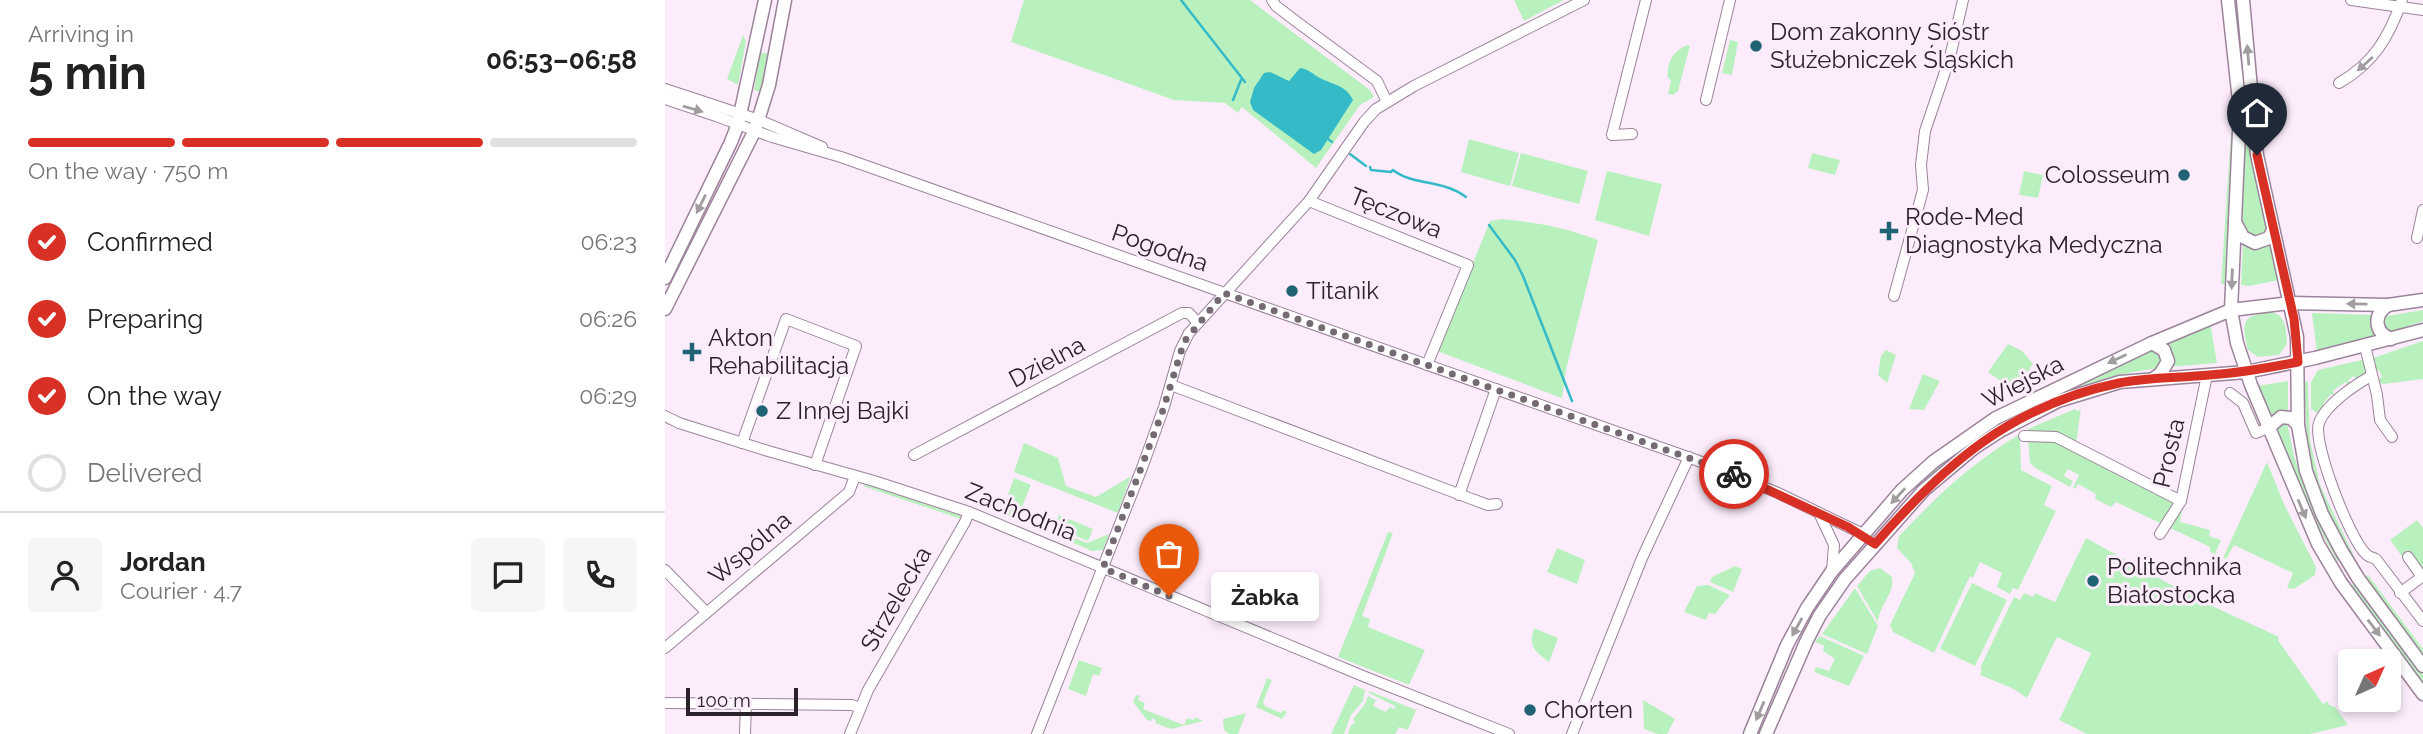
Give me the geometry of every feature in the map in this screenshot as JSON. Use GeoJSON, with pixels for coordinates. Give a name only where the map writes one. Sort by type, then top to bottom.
{"type":"FeatureCollection","features":[{"type":"Feature","properties":{"kind":"main road"},"geometry":{"type":"LineString","coordinates":[[665,278],[740,119],[765,0]]}},
{"type":"Feature","properties":{"kind":"main road"},"geometry":{"type":"LineString","coordinates":[[665,309],[757,125],[769,85],[785,0]]}},
{"type":"Feature","properties":{"kind":"main road"},"geometry":{"type":"LineString","coordinates":[[2228,0],[2239,110],[2231,310],[2237,343],[2302,512],[2326,558],[2341,583],[2423,694]]}},
{"type":"Feature","properties":{"kind":"main road"},"geometry":{"type":"LineString","coordinates":[[2243,0],[2257,155],[2297,337],[2298,425],[2301,448],[2313,492],[2330,531],[2349,564],[2423,666]]}},
{"type":"Feature","properties":{"kind":"main road"},"geometry":{"type":"LineString","coordinates":[[755,40],[765,50],[776,46]]}},
{"type":"Feature","properties":{"kind":"main road"},"geometry":{"type":"LineString","coordinates":[[2235,222],[2243,237],[2255,243],[2269,238],[2273,230]]}},
{"type":"Feature","properties":{"kind":"main road","name":"Wiejska"},"geometry":{"type":"LineString","coordinates":[[1750,734],[1787,645],[1807,608],[1832,571],[1902,490],[1968,436],[2019,406],[2151,343],[2231,310],[2290,303],[2388,305],[2423,300]]}},
{"type":"Feature","properties":{"kind":"main road"},"geometry":{"type":"LineString","coordinates":[[2388,305],[2380,312],[2377,323],[2381,334],[2391,339]]}},
{"type":"Feature","properties":{"kind":"main road","name":"Wiejska"},"geometry":{"type":"LineString","coordinates":[[1766,734],[1793,668],[1820,615],[1845,579],[1939,475],[2000,431],[2041,409],[2120,382],[2246,372],[2298,362],[2423,330]]}},
{"type":"Feature","properties":{"kind":"main road"},"geometry":{"type":"LineString","coordinates":[[2151,343],[2164,350],[2168,360],[2161,373],[2153,379]]}},
{"type":"Feature","properties":{"kind":"main road"},"geometry":{"type":"LineString","coordinates":[[2268,428],[2276,419],[2286,417],[2298,425]]}},
{"type":"Feature","properties":{"kind":"main road"},"geometry":{"type":"LineString","coordinates":[[1863,534],[1875,544]]}},
{"type":"Feature","properties":{"kind":"main road"},"geometry":{"type":"LineString","coordinates":[[2326,558],[2339,566],[2349,564]]}},
{"type":"Feature","properties":{"kind":"street"},"geometry":{"type":"LineString","coordinates":[[1272,0],[1286,14],[1377,81],[1387,102]]}},
{"type":"Feature","properties":{"kind":"street"},"geometry":{"type":"LineString","coordinates":[[1037,734],[1142,468],[1184,342],[1198,323],[1309,201],[1376,109],[1431,77],[1584,0]]}},
{"type":"Feature","properties":{"kind":"street"},"geometry":{"type":"LineString","coordinates":[[1632,134],[1612,135],[1646,0]]}},
{"type":"Feature","properties":{"kind":"street"},"geometry":{"type":"LineString","coordinates":[[1706,100],[1730,0]]}},
{"type":"Feature","properties":{"kind":"street"},"geometry":{"type":"LineString","coordinates":[[1894,296],[1924,185],[1921,169],[1925,131],[1950,57],[1963,0]]}},
{"type":"Feature","properties":{"kind":"street"},"geometry":{"type":"LineString","coordinates":[[2351,0],[2401,4],[2423,10]]}},
{"type":"Feature","properties":{"kind":"street"},"geometry":{"type":"LineString","coordinates":[[2339,83],[2360,69],[2385,41],[2401,4]]}},
{"type":"Feature","properties":{"kind":"street"},"geometry":{"type":"LineString","coordinates":[[665,89],[722,112],[730,128],[731,142]]}},
{"type":"Feature","properties":{"kind":"street"},"geometry":{"type":"LineString","coordinates":[[665,99],[722,112],[736,103],[746,91]]}},
{"type":"Feature","properties":{"kind":"street","name":"Pogodna"},"geometry":{"type":"LineString","coordinates":[[722,112],[841,157],[1689,457],[1746,479],[1863,534]]}},
{"type":"Feature","properties":{"kind":"street","name":"Tęczowa"},"geometry":{"type":"LineString","coordinates":[[1309,201],[1468,265],[1427,365]]}},
{"type":"Feature","properties":{"kind":"street"},"geometry":{"type":"LineString","coordinates":[[2417,238],[2423,210]]}},
{"type":"Feature","properties":{"kind":"street","name":"Dzielna"},"geometry":{"type":"LineString","coordinates":[[914,455],[1182,313],[1189,313],[1198,323]]}},
{"type":"Feature","properties":{"kind":"street"},"geometry":{"type":"LineString","coordinates":[[742,443],[786,319],[856,346],[815,466]]}},
{"type":"Feature","properties":{"kind":"street"},"geometry":{"type":"LineString","coordinates":[[2365,346],[2380,420],[2392,437]]}},
{"type":"Feature","properties":{"kind":"street","name":"Prosta"},"geometry":{"type":"LineString","coordinates":[[2160,534],[2181,501],[2207,375]]}},
{"type":"Feature","properties":{"kind":"street"},"geometry":{"type":"LineString","coordinates":[[2371,376],[2339,398],[2318,425],[2324,462],[2339,508],[2366,555],[2376,559],[2423,621]]}},
{"type":"Feature","properties":{"kind":"street"},"geometry":{"type":"LineString","coordinates":[[1171,385],[1459,495],[1487,505],[1497,504]]}},
{"type":"Feature","properties":{"kind":"street"},"geometry":{"type":"LineString","coordinates":[[1459,495],[1496,389]]}},
{"type":"Feature","properties":{"kind":"street"},"geometry":{"type":"LineString","coordinates":[[2230,393],[2243,403],[2256,433],[2268,428]]}},
{"type":"Feature","properties":{"kind":"street","name":"Zachodnia"},"geometry":{"type":"LineString","coordinates":[[665,416],[742,443],[927,497],[969,512],[1509,734]]}},
{"type":"Feature","properties":{"kind":"street"},"geometry":{"type":"LineString","coordinates":[[2024,436],[2056,437],[2181,501]]}},
{"type":"Feature","properties":{"kind":"street"},"geometry":{"type":"LineString","coordinates":[[1572,734],[1648,546],[1689,457]]}},
{"type":"Feature","properties":{"kind":"street","name":"Wspólna"},"geometry":{"type":"LineString","coordinates":[[665,648],[849,492],[855,476]]}},
{"type":"Feature","properties":{"kind":"street","name":"Strzelecka"},"geometry":{"type":"LineString","coordinates":[[850,734],[860,708],[969,512]]}},
{"type":"Feature","properties":{"kind":"street"},"geometry":{"type":"LineString","coordinates":[[1819,513],[1833,540],[1832,571]]}},
{"type":"Feature","properties":{"kind":"street"},"geometry":{"type":"LineString","coordinates":[[2349,564],[2366,555]]}},
{"type":"Feature","properties":{"kind":"street"},"geometry":{"type":"LineString","coordinates":[[2400,593],[2423,576],[2408,557]]}},
{"type":"Feature","properties":{"kind":"street"},"geometry":{"type":"LineString","coordinates":[[665,570],[706,612]]}},
{"type":"Feature","properties":{"kind":"street"},"geometry":{"type":"LineString","coordinates":[[665,703],[852,705],[860,708]]}},
{"type":"Feature","properties":{"kind":"street"},"geometry":{"type":"LineString","coordinates":[[745,734],[746,703]]}},
{"type":"Feature","properties":{"kind":"green space"},"geometry":{"type":"Polygon","coordinates":[[[1024,0],[1250,0],[1370,90],[1374,97],[1360,105],[1316,168],[1242,107],[1238,113],[1225,103],[1174,100],[1011,42],[1024,0]]]}},
{"type":"Feature","properties":{"kind":"green space"},"geometry":{"type":"Polygon","coordinates":[[[1514,0],[1564,0],[1524,21],[1514,0]]]}},
{"type":"Feature","properties":{"kind":"green space"},"geometry":{"type":"Polygon","coordinates":[[[2234,6],[2239,10],[2267,229],[2258,238],[2243,233],[2234,6]]]}},
{"type":"Feature","properties":{"kind":"green space"},"geometry":{"type":"Polygon","coordinates":[[[743,35],[746,41],[738,85],[727,79],[743,35]]]}},
{"type":"Feature","properties":{"kind":"green space"},"geometry":{"type":"Polygon","coordinates":[[[1730,40],[1738,42],[1732,75],[1722,73],[1730,40]]]}},
{"type":"Feature","properties":{"kind":"green space"},"geometry":{"type":"Polygon","coordinates":[[[1687,45],[1690,46],[1678,91],[1673,95],[1668,94],[1671,80],[1668,78],[1669,63],[1674,54],[1687,45]]]}},
{"type":"Feature","properties":{"kind":"green space"},"geometry":{"type":"Polygon","coordinates":[[[760,53],[770,53],[763,93],[754,90],[760,53]]]}},
{"type":"Feature","properties":{"kind":"green space"},"geometry":{"type":"Polygon","coordinates":[[[2231,132],[2234,134],[2225,284],[2221,284],[2231,132]]]}},
{"type":"Feature","properties":{"kind":"green space"},"geometry":{"type":"Polygon","coordinates":[[[1469,139],[1519,153],[1510,186],[1461,172],[1469,139]]]}},
{"type":"Feature","properties":{"kind":"green space"},"geometry":{"type":"Polygon","coordinates":[[[1521,153],[1588,171],[1579,204],[1512,186],[1521,153]]]}},
{"type":"Feature","properties":{"kind":"green space"},"geometry":{"type":"Polygon","coordinates":[[[1812,153],[1840,160],[1835,175],[1808,168],[1812,153]]]}},
{"type":"Feature","properties":{"kind":"green space"},"geometry":{"type":"Polygon","coordinates":[[[1607,171],[1662,184],[1649,236],[1595,220],[1607,171]]]}},
{"type":"Feature","properties":{"kind":"green space"},"geometry":{"type":"Polygon","coordinates":[[[2024,171],[2043,175],[2038,198],[2019,195],[2024,171]]]}},
{"type":"Feature","properties":{"kind":"green space"},"geometry":{"type":"Polygon","coordinates":[[[1502,219],[1551,226],[1598,240],[1566,370],[1562,398],[1437,351],[1490,221],[1502,219]]]}},
{"type":"Feature","properties":{"kind":"green space"},"geometry":{"type":"Polygon","coordinates":[[[2270,240],[2279,280],[2241,285],[2243,243],[2270,240]]]}},
{"type":"Feature","properties":{"kind":"green space"},"geometry":{"type":"Polygon","coordinates":[[[2423,310],[2423,321],[2392,332],[2385,331],[2382,321],[2386,316],[2423,310]]]}},
{"type":"Feature","properties":{"kind":"green space"},"geometry":{"type":"Polygon","coordinates":[[[2272,312],[2283,320],[2287,344],[2279,355],[2258,357],[2248,350],[2246,321],[2255,315],[2272,312]]]}},
{"type":"Feature","properties":{"kind":"green space"},"geometry":{"type":"Polygon","coordinates":[[[2312,313],[2377,315],[2381,336],[2317,352],[2312,313]]]}},
{"type":"Feature","properties":{"kind":"green space"},"geometry":{"type":"Polygon","coordinates":[[[2210,322],[2217,363],[2168,367],[2162,343],[2210,322]]]}},
{"type":"Feature","properties":{"kind":"green space"},"geometry":{"type":"Polygon","coordinates":[[[2423,341],[2423,379],[2383,384],[2377,382],[2377,379],[2382,377],[2379,370],[2374,371],[2370,359],[2423,341]]]}},
{"type":"Feature","properties":{"kind":"green space"},"geometry":{"type":"Polygon","coordinates":[[[2008,344],[2022,351],[2033,364],[2018,385],[2006,385],[1988,372],[2008,344]]]}},
{"type":"Feature","properties":{"kind":"green space"},"geometry":{"type":"Polygon","coordinates":[[[2153,347],[2163,356],[2158,368],[2101,380],[2074,389],[2047,399],[1995,426],[1948,460],[1884,526],[1943,460],[1990,426],[2153,347]]]}},
{"type":"Feature","properties":{"kind":"green space"},"geometry":{"type":"Polygon","coordinates":[[[1886,350],[1896,355],[1887,383],[1878,375],[1881,356],[1886,350]]]}},
{"type":"Feature","properties":{"kind":"green space"},"geometry":{"type":"Polygon","coordinates":[[[2366,359],[2368,372],[2357,380],[2354,376],[2348,380],[2351,385],[2345,382],[2333,391],[2336,396],[2331,394],[2323,404],[2328,408],[2324,411],[2320,409],[2317,413],[2311,409],[2311,382],[2318,370],[2366,359]]]}},
{"type":"Feature","properties":{"kind":"green space"},"geometry":{"type":"Polygon","coordinates":[[[1923,374],[1940,381],[1924,410],[1909,409],[1923,374]]]}},
{"type":"Feature","properties":{"kind":"green space"},"geometry":{"type":"Polygon","coordinates":[[[2288,381],[2288,415],[2277,413],[2270,418],[2257,386],[2288,381]]]}},
{"type":"Feature","properties":{"kind":"green space"},"geometry":{"type":"Polygon","coordinates":[[[2304,381],[2308,382],[2310,440],[2320,485],[2354,556],[2349,553],[2316,487],[2307,440],[2304,381]]]}},
{"type":"Feature","properties":{"kind":"green space"},"geometry":{"type":"Polygon","coordinates":[[[2081,407],[2076,445],[2028,432],[2028,429],[2075,409],[2080,410],[2081,407]]]}},
{"type":"Feature","properties":{"kind":"green space"},"geometry":{"type":"Polygon","coordinates":[[[2287,422],[2302,479],[2339,561],[2297,487],[2274,424],[2287,422]]]}},
{"type":"Feature","properties":{"kind":"green space"},"geometry":{"type":"Polygon","coordinates":[[[2020,434],[2021,470],[2052,486],[2044,505],[2056,511],[2018,590],[2013,588],[2010,594],[1997,587],[2002,573],[1980,562],[1973,578],[1970,576],[1934,653],[1893,632],[1890,625],[1915,573],[1911,563],[1897,548],[1899,536],[1955,481],[2020,434]]]}},
{"type":"Feature","properties":{"kind":"green space"},"geometry":{"type":"Polygon","coordinates":[[[2052,438],[2183,506],[2180,522],[2210,530],[2209,536],[2221,540],[2215,554],[2210,552],[2210,547],[2116,502],[2111,507],[2095,499],[2096,494],[2078,484],[2073,488],[2079,475],[2068,469],[2064,476],[2073,481],[2070,487],[2035,468],[2030,463],[2028,439],[2052,438]]]}},
{"type":"Feature","properties":{"kind":"green space"},"geometry":{"type":"Polygon","coordinates":[[[1024,443],[1058,458],[1066,486],[1096,497],[1131,476],[1118,513],[1014,472],[1024,443]]]}},
{"type":"Feature","properties":{"kind":"green space"},"geometry":{"type":"Polygon","coordinates":[[[2267,462],[2284,504],[2316,567],[2315,575],[2294,589],[2287,588],[2293,573],[2234,545],[2226,559],[2223,558],[2267,462]]]}},
{"type":"Feature","properties":{"kind":"green space"},"geometry":{"type":"Polygon","coordinates":[[[1014,478],[1031,485],[1019,514],[1026,518],[1024,523],[999,512],[1014,478]]]}},
{"type":"Feature","properties":{"kind":"green space"},"geometry":{"type":"Polygon","coordinates":[[[868,484],[959,513],[961,519],[863,486],[868,484]]]}},
{"type":"Feature","properties":{"kind":"green space"},"geometry":{"type":"Polygon","coordinates":[[[1059,515],[1093,529],[1088,541],[1054,527],[1059,515]]]}},
{"type":"Feature","properties":{"kind":"green space"},"geometry":{"type":"Polygon","coordinates":[[[2417,520],[2423,528],[2423,570],[2416,576],[2390,540],[2417,520]]]}},
{"type":"Feature","properties":{"kind":"green space"},"geometry":{"type":"Polygon","coordinates":[[[1052,529],[1087,543],[1109,534],[1103,550],[1092,551],[1050,533],[1052,529]]]}},
{"type":"Feature","properties":{"kind":"green space"},"geometry":{"type":"Polygon","coordinates":[[[1388,532],[1393,533],[1362,616],[1370,619],[1368,627],[1425,650],[1409,685],[1338,657],[1388,532]]]}},
{"type":"Feature","properties":{"kind":"green space"},"geometry":{"type":"Polygon","coordinates":[[[1158,533],[1185,543],[1181,553],[1154,543],[1158,533]]]}},
{"type":"Feature","properties":{"kind":"green space"},"geometry":{"type":"Polygon","coordinates":[[[2086,538],[2197,599],[2279,637],[2278,640],[2323,704],[2328,701],[2348,725],[2310,734],[2087,734],[2059,720],[2091,653],[2057,637],[2027,698],[2014,689],[1980,675],[1980,668],[2014,597],[2020,600],[2024,593],[2033,597],[2035,593],[2055,602],[2086,538]]]}},
{"type":"Feature","properties":{"kind":"green space"},"geometry":{"type":"Polygon","coordinates":[[[1557,548],[1585,560],[1577,584],[1547,572],[1557,548]]]}},
{"type":"Feature","properties":{"kind":"green space"},"geometry":{"type":"Polygon","coordinates":[[[1735,566],[1742,569],[1733,592],[1710,582],[1712,577],[1735,566]]]}},
{"type":"Feature","properties":{"kind":"green space"},"geometry":{"type":"Polygon","coordinates":[[[1880,568],[1892,577],[1892,583],[1878,622],[1857,586],[1870,571],[1880,568]]]}},
{"type":"Feature","properties":{"kind":"green space"},"geometry":{"type":"Polygon","coordinates":[[[2368,575],[2423,649],[2423,653],[2417,649],[2364,577],[2368,575]]]}},
{"type":"Feature","properties":{"kind":"green space"},"geometry":{"type":"Polygon","coordinates":[[[1972,583],[2007,600],[1975,666],[1940,649],[1972,583]]]}},
{"type":"Feature","properties":{"kind":"green space"},"geometry":{"type":"Polygon","coordinates":[[[2356,583],[2423,674],[2423,686],[2401,656],[2401,649],[2396,649],[2350,586],[2356,583]]]}},
{"type":"Feature","properties":{"kind":"green space"},"geometry":{"type":"Polygon","coordinates":[[[1708,585],[1730,595],[1715,614],[1709,613],[1706,620],[1684,612],[1697,586],[1708,585]]]}},
{"type":"Feature","properties":{"kind":"green space"},"geometry":{"type":"Polygon","coordinates":[[[1855,588],[1878,626],[1867,654],[1822,634],[1855,588]]]}},
{"type":"Feature","properties":{"kind":"green space"},"geometry":{"type":"Polygon","coordinates":[[[1534,628],[1558,638],[1549,662],[1532,644],[1534,628]]]}},
{"type":"Feature","properties":{"kind":"green space"},"geometry":{"type":"Polygon","coordinates":[[[1820,636],[1864,656],[1849,686],[1814,672],[1816,667],[1829,671],[1835,659],[1823,651],[1824,646],[1815,642],[1820,636]]]}},
{"type":"Feature","properties":{"kind":"green space"},"geometry":{"type":"Polygon","coordinates":[[[1079,660],[1102,668],[1099,676],[1093,674],[1086,696],[1068,689],[1079,660]]]}},
{"type":"Feature","properties":{"kind":"green space"},"geometry":{"type":"Polygon","coordinates":[[[1267,678],[1272,680],[1263,702],[1265,706],[1281,713],[1283,710],[1287,712],[1282,719],[1256,707],[1267,678]]]}},
{"type":"Feature","properties":{"kind":"green space"},"geometry":{"type":"Polygon","coordinates":[[[1354,685],[1365,690],[1363,701],[1351,715],[1344,734],[1331,734],[1354,685]]]}},
{"type":"Feature","properties":{"kind":"green space"},"geometry":{"type":"Polygon","coordinates":[[[1369,691],[1416,710],[1408,730],[1399,727],[1395,734],[1348,734],[1351,725],[1355,723],[1353,719],[1368,696],[1376,700],[1373,706],[1386,712],[1390,707],[1395,709],[1395,706],[1369,691]]]}},
{"type":"Feature","properties":{"kind":"green space"},"geometry":{"type":"Polygon","coordinates":[[[1136,695],[1140,696],[1138,700],[1145,703],[1143,709],[1184,725],[1187,718],[1194,720],[1195,717],[1203,721],[1171,729],[1155,723],[1153,718],[1151,721],[1147,720],[1133,702],[1136,695]]]}},
{"type":"Feature","properties":{"kind":"green space"},"geometry":{"type":"Polygon","coordinates":[[[1643,700],[1675,719],[1667,734],[1644,729],[1643,700]]]}},
{"type":"Feature","properties":{"kind":"green space"},"geometry":{"type":"Polygon","coordinates":[[[1246,713],[1238,734],[1229,734],[1224,730],[1223,719],[1246,713]]]}},
{"type":"Feature","properties":{"kind":"water"},"geometry":{"type":"Polygon","coordinates":[[[1300,68],[1343,88],[1353,100],[1321,150],[1314,154],[1253,110],[1250,102],[1254,88],[1264,73],[1270,72],[1289,81],[1300,68]]]}},
{"type":"Feature","properties":{"kind":"waterway"},"geometry":{"type":"LineString","coordinates":[[1181,0],[1245,82]]}},
{"type":"Feature","properties":{"kind":"waterway"},"geometry":{"type":"LineString","coordinates":[[1233,100],[1241,80]]}},
{"type":"Feature","properties":{"kind":"waterway"},"geometry":{"type":"LineString","coordinates":[[1328,139],[1332,142]]}},
{"type":"Feature","properties":{"kind":"waterway"},"geometry":{"type":"LineString","coordinates":[[1350,154],[1366,166]]}},
{"type":"Feature","properties":{"kind":"waterway"},"geometry":{"type":"LineString","coordinates":[[1370,167],[1371,170],[1393,170],[1409,178],[1447,187],[1466,197]]}},
{"type":"Feature","properties":{"kind":"waterway"},"geometry":{"type":"LineString","coordinates":[[1489,225],[1515,260],[1523,276],[1572,401]]}},
{"type":"Feature","properties":{"kind":"way so far"},"geometry":{"type":"LineString","coordinates":[[1169,596],[1103,568],[1162,413],[1184,342],[1224,293],[1734,474]]}},
{"type":"Feature","properties":{"kind":"place","name":"Dom zakonny Sióstr Służebniczek Śląskich"},"geometry":{"type":"Point","coordinates":[1756,46]}},
{"type":"Feature","properties":{"kind":"place","name":"Colosseum"},"geometry":{"type":"Point","coordinates":[2184,175]}},
{"type":"Feature","properties":{"kind":"place","name":"Rode-Med Diagnostyka Medyczna"},"geometry":{"type":"Point","coordinates":[1889,231]}},
{"type":"Feature","properties":{"kind":"place","name":"Titanik"},"geometry":{"type":"Point","coordinates":[1292,291]}},
{"type":"Feature","properties":{"kind":"place","name":"Akton Rehabilitacja"},"geometry":{"type":"Point","coordinates":[692,352]}},
{"type":"Feature","properties":{"kind":"place","name":"Z Innej Bajki"},"geometry":{"type":"Point","coordinates":[762,411]}},
{"type":"Feature","properties":{"kind":"place","name":"Politechnika Białostocka"},"geometry":{"type":"Point","coordinates":[2093,581]}},
{"type":"Feature","properties":{"kind":"place","name":"Żabka"},"geometry":{"type":"Point","coordinates":[1169,596]}},
{"type":"Feature","properties":{"kind":"place","name":"Chorten"},"geometry":{"type":"Point","coordinates":[1530,710]}},
{"type":"Feature","properties":{"kind":"route"},"geometry":{"type":"LineString","coordinates":[[1734,474],[1863,534],[1875,544],[1939,475],[1973,448],[2058,401],[2120,382],[2246,372],[2298,362],[2294,319],[2257,155]]}}]}
